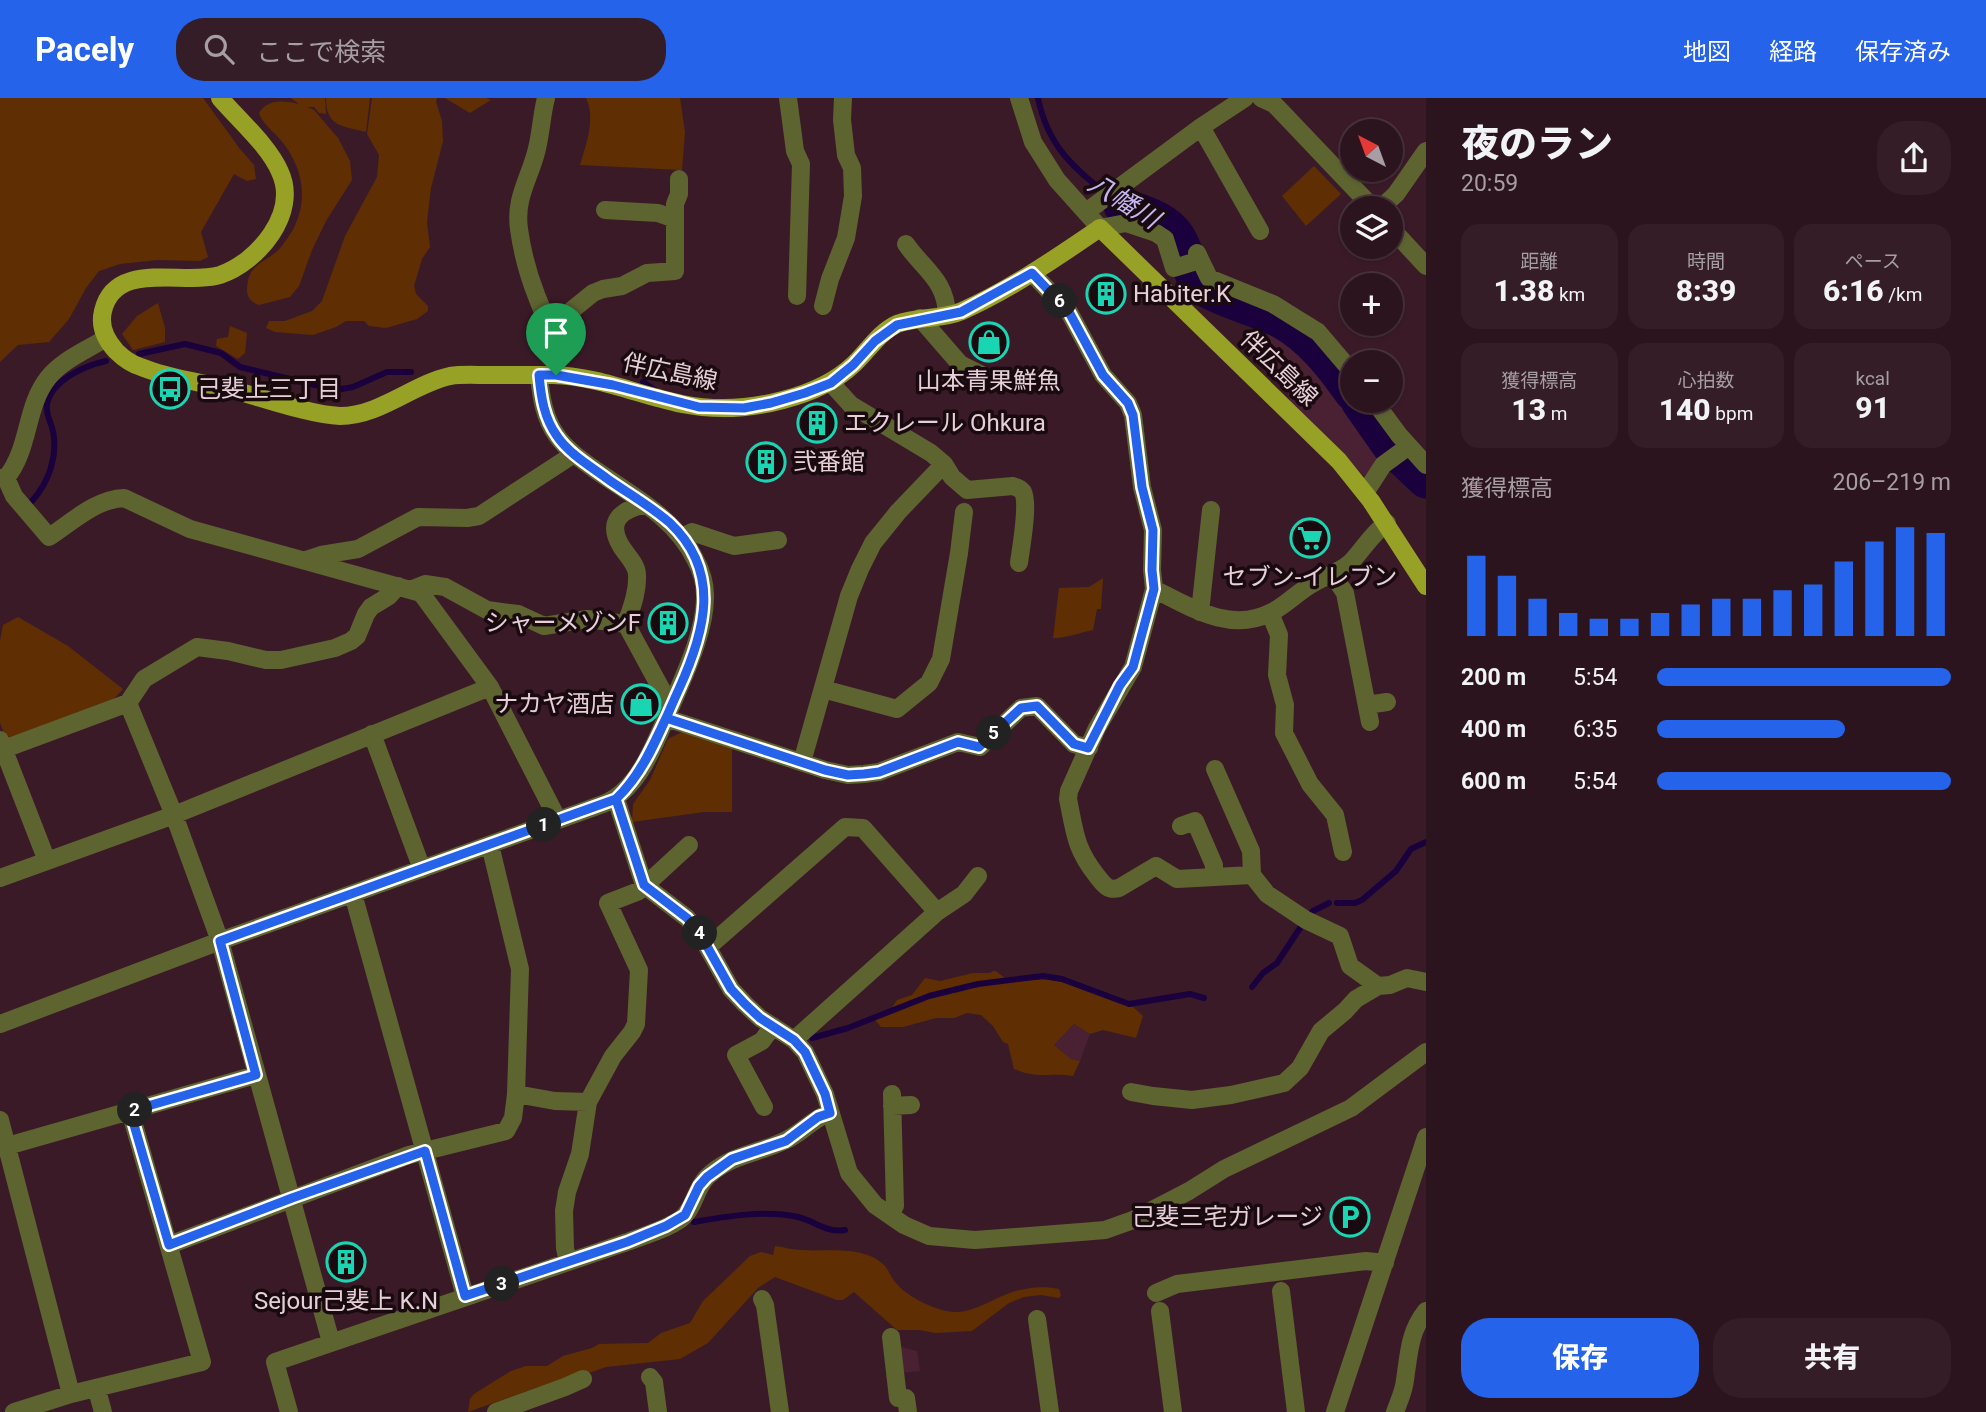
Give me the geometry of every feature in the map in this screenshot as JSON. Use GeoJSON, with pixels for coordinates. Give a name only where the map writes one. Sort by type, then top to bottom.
{"type":"FeatureCollection","features":[{"type":"Feature","properties":{"kind":"main road"},"geometry":{"type":"LineString","coordinates":[[106,338],[102,324],[103,312],[110,296],[123,285],[144,278],[209,277],[222,274],[242,263],[266,240],[281,216],[286,198],[280,170],[220,98]]}},
{"type":"Feature","properties":{"kind":"main road","name":"伴広島線"},"geometry":{"type":"LineString","coordinates":[[106,338],[122,356],[140,367],[170,377],[342,416],[358,414],[454,375],[547,375],[613,385],[678,403],[713,408],[744,408],[771,403],[831,383],[888,330],[920,318],[961,312],[1032,273],[1100,228],[1331,454],[1366,493],[1426,586]]}},
{"type":"Feature","properties":{"kind":"street"},"geometry":{"type":"LineString","coordinates":[[788,98],[795,150],[801,164],[797,296]]}},
{"type":"Feature","properties":{"kind":"street"},"geometry":{"type":"LineString","coordinates":[[823,306],[846,238],[853,196],[852,168],[846,155],[842,120],[843,98]]}},
{"type":"Feature","properties":{"kind":"street"},"geometry":{"type":"LineString","coordinates":[[1019,98],[1033,142],[1057,180],[1093,206],[1100,228],[1126,223],[1157,233],[1165,239],[1174,268],[1194,260],[1209,278],[1273,304],[1318,332],[1340,358]]}},
{"type":"Feature","properties":{"kind":"street"},"geometry":{"type":"LineString","coordinates":[[1093,206],[1200,127],[1245,98]]}},
{"type":"Feature","properties":{"kind":"street"},"geometry":{"type":"LineString","coordinates":[[1261,98],[1274,104],[1362,196]]}},
{"type":"Feature","properties":{"kind":"street"},"geometry":{"type":"LineString","coordinates":[[0,1024],[220,941],[616,799],[638,774],[690,662],[706,596],[699,566],[682,537],[663,518],[574,454],[558,438],[543,403],[547,375],[556,360],[551,330],[529,270],[518,215],[519,198],[535,156],[544,99]]}},
{"type":"Feature","properties":{"kind":"street"},"geometry":{"type":"LineString","coordinates":[[1200,127],[1260,231]]}},
{"type":"Feature","properties":{"kind":"street"},"geometry":{"type":"LineString","coordinates":[[1394,196],[1426,151]]}},
{"type":"Feature","properties":{"kind":"street"},"geometry":{"type":"LineString","coordinates":[[551,330],[593,293],[622,286],[647,272],[675,271],[675,219],[679,179]]}},
{"type":"Feature","properties":{"kind":"street"},"geometry":{"type":"LineString","coordinates":[[605,210],[659,213],[675,219]]}},
{"type":"Feature","properties":{"kind":"street"},"geometry":{"type":"LineString","coordinates":[[1403,241],[1426,266]]}},
{"type":"Feature","properties":{"kind":"street"},"geometry":{"type":"LineString","coordinates":[[906,244],[938,282],[946,297],[947,315]]}},
{"type":"Feature","properties":{"kind":"street"},"geometry":{"type":"LineString","coordinates":[[1032,273],[1069,312],[1103,375],[1128,403],[1133,415],[1142,487],[1153,530],[1154,589],[1133,667],[1120,685],[1069,791],[1068,799],[1082,858],[1105,887],[1112,890],[1156,866],[1177,879],[1252,875]]}},
{"type":"Feature","properties":{"kind":"street"},"geometry":{"type":"LineString","coordinates":[[920,318],[960,364],[986,377]]}},
{"type":"Feature","properties":{"kind":"street"},"geometry":{"type":"LineString","coordinates":[[106,338],[57,368],[47,379],[34,406],[15,468],[3,478],[14,496],[49,537],[98,504],[112,498],[124,498],[190,529],[421,593],[491,687],[558,820]]}},
{"type":"Feature","properties":{"kind":"street"},"geometry":{"type":"LineString","coordinates":[[831,383],[851,405],[931,453],[967,490],[1013,486],[1020,489],[1024,494],[1024,510],[1019,563]]}},
{"type":"Feature","properties":{"kind":"street"},"geometry":{"type":"LineString","coordinates":[[1381,413],[1402,451],[1426,465]]}},
{"type":"Feature","properties":{"kind":"street"},"geometry":{"type":"LineString","coordinates":[[1366,493],[1379,471],[1402,451]]}},
{"type":"Feature","properties":{"kind":"street"},"geometry":{"type":"LineString","coordinates":[[306,560],[358,549],[418,517],[467,519],[479,516],[574,454]]}},
{"type":"Feature","properties":{"kind":"street"},"geometry":{"type":"LineString","coordinates":[[802,762],[849,596],[873,543],[898,512],[944,464]]}},
{"type":"Feature","properties":{"kind":"street"},"geometry":{"type":"LineString","coordinates":[[645,505],[624,511],[618,517],[615,527],[620,544],[638,574],[626,624],[670,709],[802,762],[848,775],[879,772],[958,742],[979,747],[1021,708],[1030,705],[1037,706],[1074,744],[1088,748]]}},
{"type":"Feature","properties":{"kind":"street"},"geometry":{"type":"LineString","coordinates":[[1200,612],[1211,510]]}},
{"type":"Feature","properties":{"kind":"street"},"geometry":{"type":"LineString","coordinates":[[823,689],[897,709],[929,683],[941,659],[960,553],[964,512]]}},
{"type":"Feature","properties":{"kind":"street"},"geometry":{"type":"LineString","coordinates":[[1154,589],[1220,619],[1239,621],[1270,613],[1313,583],[1346,566],[1358,555],[1376,530],[1387,523]]}},
{"type":"Feature","properties":{"kind":"street"},"geometry":{"type":"LineString","coordinates":[[682,537],[692,532],[734,546],[778,540]]}},
{"type":"Feature","properties":{"kind":"street"},"geometry":{"type":"LineString","coordinates":[[1332,574],[1345,593],[1368,714],[1387,702]]}},
{"type":"Feature","properties":{"kind":"street"},"geometry":{"type":"LineString","coordinates":[[47,860],[2,745],[128,704],[144,679],[197,647],[266,660],[281,660],[335,648],[357,636],[366,614],[372,607],[404,588],[425,584],[445,587],[487,610],[518,614],[544,626],[587,619],[626,624]]}},
{"type":"Feature","properties":{"kind":"street"},"geometry":{"type":"LineString","coordinates":[[1270,613],[1279,635],[1277,674],[1284,705],[1284,733],[1310,783],[1335,815],[1343,852]]}},
{"type":"Feature","properties":{"kind":"street"},"geometry":{"type":"LineString","coordinates":[[0,878],[174,815],[491,687]]}},
{"type":"Feature","properties":{"kind":"street"},"geometry":{"type":"LineString","coordinates":[[128,704],[174,815],[220,941],[331,1342]]}},
{"type":"Feature","properties":{"kind":"street"},"geometry":{"type":"LineString","coordinates":[[372,734],[422,869]]}},
{"type":"Feature","properties":{"kind":"street"},"geometry":{"type":"LineString","coordinates":[[1214,769],[1251,851],[1252,875],[1267,894],[1306,920],[1340,936],[1350,966],[1378,986]]}},
{"type":"Feature","properties":{"kind":"street"},"geometry":{"type":"LineString","coordinates":[[616,799],[644,885],[687,918],[699,932],[731,989],[760,1018],[794,1040],[805,1052],[825,1094],[849,1173],[862,1191],[888,1214],[904,1225],[929,1236],[975,1240],[1105,1230],[1148,1213],[1224,1169],[1351,1108],[1426,1052]]}},
{"type":"Feature","properties":{"kind":"street"},"geometry":{"type":"LineString","coordinates":[[1181,826],[1195,821],[1214,865],[1214,877]]}},
{"type":"Feature","properties":{"kind":"street"},"geometry":{"type":"LineString","coordinates":[[708,947],[845,827],[863,828],[937,912]]}},
{"type":"Feature","properties":{"kind":"street"},"geometry":{"type":"LineString","coordinates":[[169,1245],[425,1151],[506,1131],[513,1118],[516,1094],[520,969],[490,845]]}},
{"type":"Feature","properties":{"kind":"street"},"geometry":{"type":"LineString","coordinates":[[568,1262],[564,1211],[567,1192],[580,1154],[588,1102],[613,1056],[636,1024],[639,970],[608,903],[639,891],[690,845]]}},
{"type":"Feature","properties":{"kind":"street"},"geometry":{"type":"LineString","coordinates":[[794,1040],[937,912],[964,894],[978,876]]}},
{"type":"Feature","properties":{"kind":"street"},"geometry":{"type":"LineString","coordinates":[[353,894],[465,1296]]}},
{"type":"Feature","properties":{"kind":"street"},"geometry":{"type":"LineString","coordinates":[[1131,1092],[1192,1100],[1231,1095],[1284,1083],[1300,1068],[1321,1031],[1356,999],[1378,986],[1390,985],[1407,978],[1426,982]]}},
{"type":"Feature","properties":{"kind":"street"},"geometry":{"type":"LineString","coordinates":[[764,1107],[736,1055],[762,1041],[773,1027]]}},
{"type":"Feature","properties":{"kind":"street"},"geometry":{"type":"LineString","coordinates":[[3,1147],[256,1075]]}},
{"type":"Feature","properties":{"kind":"street"},"geometry":{"type":"LineString","coordinates":[[516,1094],[555,1101],[588,1102]]}},
{"type":"Feature","properties":{"kind":"street"},"geometry":{"type":"LineString","coordinates":[[888,1214],[895,1206],[892,1100],[911,1105]]}},
{"type":"Feature","properties":{"kind":"street"},"geometry":{"type":"LineString","coordinates":[[14,1412],[71,1394],[97,1390],[202,1362],[130,1111]]}},
{"type":"Feature","properties":{"kind":"street"},"geometry":{"type":"LineString","coordinates":[[289,1412],[275,1362],[632,1240],[685,1215],[699,1186],[732,1159],[786,1141],[818,1117],[830,1113]]}},
{"type":"Feature","properties":{"kind":"street"},"geometry":{"type":"LineString","coordinates":[[0,1120],[3,1147],[71,1394]]}},
{"type":"Feature","properties":{"kind":"street"},"geometry":{"type":"LineString","coordinates":[[1335,1412],[1426,1137]]}},
{"type":"Feature","properties":{"kind":"street"},"geometry":{"type":"LineString","coordinates":[[1156,1293],[1177,1284],[1366,1261],[1385,1263]]}},
{"type":"Feature","properties":{"kind":"street"},"geometry":{"type":"LineString","coordinates":[[1281,1291],[1296,1412]]}},
{"type":"Feature","properties":{"kind":"street"},"geometry":{"type":"LineString","coordinates":[[762,1299],[780,1412]]}},
{"type":"Feature","properties":{"kind":"street"},"geometry":{"type":"LineString","coordinates":[[1160,1311],[1173,1412]]}},
{"type":"Feature","properties":{"kind":"street"},"geometry":{"type":"LineString","coordinates":[[1395,1412],[1405,1383],[1407,1354],[1413,1330],[1424,1315]]}},
{"type":"Feature","properties":{"kind":"street"},"geometry":{"type":"LineString","coordinates":[[1037,1319],[1050,1412]]}},
{"type":"Feature","properties":{"kind":"street"},"geometry":{"type":"LineString","coordinates":[[891,1336],[898,1398],[906,1398],[908,1412]]}},
{"type":"Feature","properties":{"kind":"street"},"geometry":{"type":"LineString","coordinates":[[650,1377],[654,1382],[658,1412]]}},
{"type":"Feature","properties":{"kind":"street"},"geometry":{"type":"LineString","coordinates":[[496,1412],[532,1405],[583,1379]]}},
{"type":"Feature","properties":{"kind":"street"},"geometry":{"type":"LineString","coordinates":[[97,1390],[103,1412]]}},
{"type":"Feature","properties":{"kind":"shaded area"},"geometry":{"type":"Polygon","coordinates":[[[0,98],[203,98],[254,165],[256,179],[247,181],[234,174],[201,232],[208,257],[200,261],[157,260],[120,264],[99,271],[69,319],[49,342],[18,345],[0,362],[0,98]]]}},
{"type":"Feature","properties":{"kind":"shaded area"},"geometry":{"type":"Polygon","coordinates":[[[291,98],[325,98],[326,114],[319,113],[314,107],[307,107],[314,110],[338,138],[350,161],[352,180],[326,221],[299,286],[290,297],[259,305],[249,297],[248,280],[255,268],[276,252],[292,232],[300,212],[302,189],[292,157],[259,113],[272,103],[299,104],[291,98]]]}},
{"type":"Feature","properties":{"kind":"shaded area"},"geometry":{"type":"Polygon","coordinates":[[[326,98],[370,98],[366,132],[337,124],[329,115],[326,98]]]}},
{"type":"Feature","properties":{"kind":"shaded area"},"geometry":{"type":"Polygon","coordinates":[[[372,98],[437,98],[443,141],[431,188],[427,222],[430,247],[422,259],[414,286],[416,294],[428,306],[428,311],[417,319],[386,328],[369,326],[364,321],[346,321],[313,335],[275,332],[266,328],[269,321],[285,321],[312,311],[322,301],[345,236],[377,177],[379,155],[367,134],[372,98]]]}},
{"type":"Feature","properties":{"kind":"shaded area"},"geometry":{"type":"Polygon","coordinates":[[[445,98],[486,98],[491,100],[470,113],[445,98]]]}},
{"type":"Feature","properties":{"kind":"shaded area"},"geometry":{"type":"Polygon","coordinates":[[[586,98],[680,98],[685,132],[682,170],[580,165],[590,123],[586,98]]]}},
{"type":"Feature","properties":{"kind":"shaded area"},"geometry":{"type":"Polygon","coordinates":[[[1314,166],[1341,194],[1306,226],[1282,196],[1314,166]]]}},
{"type":"Feature","properties":{"kind":"shaded area"},"geometry":{"type":"Polygon","coordinates":[[[158,303],[165,328],[165,342],[133,350],[122,334],[137,316],[158,303]]]}},
{"type":"Feature","properties":{"kind":"shaded area"},"geometry":{"type":"Polygon","coordinates":[[[1262,322],[1283,331],[1309,347],[1326,368],[1340,388],[1340,413],[1358,413],[1384,450],[1377,456],[1367,480],[1290,401],[1280,378],[1269,338],[1259,328],[1262,322]]]}},
{"type":"Feature","properties":{"kind":"shaded area"},"geometry":{"type":"Polygon","coordinates":[[[230,326],[247,333],[245,353],[238,359],[216,346],[217,339],[228,337],[230,326]]]}},
{"type":"Feature","properties":{"kind":"shaded area"},"geometry":{"type":"Polygon","coordinates":[[[1103,578],[1101,609],[1097,609],[1093,630],[1053,638],[1059,588],[1089,587],[1103,578]]]}},
{"type":"Feature","properties":{"kind":"shaded area"},"geometry":{"type":"Polygon","coordinates":[[[18,617],[68,646],[123,689],[112,701],[14,740],[4,733],[0,723],[0,641],[3,625],[18,617]]]}},
{"type":"Feature","properties":{"kind":"shaded area"},"geometry":{"type":"Polygon","coordinates":[[[684,731],[732,746],[732,812],[704,812],[632,822],[633,804],[650,780],[668,739],[684,731]]]}},
{"type":"Feature","properties":{"kind":"shaded area"},"geometry":{"type":"Polygon","coordinates":[[[993,971],[1005,978],[1017,976],[1020,980],[1053,979],[1133,1007],[1143,1016],[1136,1038],[1103,1030],[1090,1034],[1074,1024],[1054,1045],[1071,1059],[1080,1061],[1073,1076],[1038,1075],[1014,1069],[1008,1044],[1003,1042],[993,1026],[981,1015],[967,1013],[954,1018],[936,1018],[903,1027],[881,1027],[872,1016],[892,1008],[897,1000],[912,995],[925,978],[940,981],[993,971]]]}},
{"type":"Feature","properties":{"kind":"shaded area"},"geometry":{"type":"Polygon","coordinates":[[[1074,1024],[1090,1034],[1080,1061],[1071,1059],[1054,1045],[1074,1024]]]}},
{"type":"Feature","properties":{"kind":"shaded area"},"geometry":{"type":"Polygon","coordinates":[[[775,1246],[866,1254],[884,1265],[905,1292],[925,1304],[946,1311],[973,1309],[1007,1294],[1032,1288],[1059,1289],[1061,1295],[1059,1298],[1041,1295],[1024,1297],[1009,1303],[972,1331],[935,1333],[897,1330],[854,1292],[843,1300],[837,1300],[775,1277],[758,1288],[708,1343],[680,1359],[606,1367],[468,1412],[470,1399],[474,1394],[511,1371],[526,1366],[547,1366],[563,1356],[599,1344],[648,1343],[661,1333],[690,1323],[703,1301],[750,1256],[761,1252],[773,1255],[775,1246]]]}},
{"type":"Feature","properties":{"kind":"shaded area"},"geometry":{"type":"Polygon","coordinates":[[[898,1346],[917,1351],[920,1371],[901,1373],[898,1346]]]}},
{"type":"Feature","properties":{"kind":"waterway","name":"八幡川"},"geometry":{"type":"LineString","coordinates":[[1038,98],[1043,117],[1059,148],[1080,172],[1122,206]]}},
{"type":"Feature","properties":{"kind":"waterway","name":"八幡川"},"geometry":{"type":"LineString","coordinates":[[1122,206],[1152,217],[1172,231],[1196,279],[1206,289],[1292,327],[1312,343],[1340,375]]}},
{"type":"Feature","properties":{"kind":"waterway"},"geometry":{"type":"LineString","coordinates":[[139,354],[185,344],[221,353],[240,367],[336,390],[353,387],[387,372],[411,372]]}},
{"type":"Feature","properties":{"kind":"waterway"},"geometry":{"type":"LineString","coordinates":[[32,501],[43,486],[53,459],[53,431],[47,414],[50,395],[70,375],[106,361]]}},
{"type":"Feature","properties":{"kind":"waterway"},"geometry":{"type":"LineString","coordinates":[[643,382],[655,390]]}},
{"type":"Feature","properties":{"kind":"waterway","name":"八幡川"},"geometry":{"type":"LineString","coordinates":[[1367,413],[1392,448],[1426,480]]}},
{"type":"Feature","properties":{"kind":"waterway"},"geometry":{"type":"LineString","coordinates":[[1337,903],[1355,903],[1362,900],[1396,871],[1411,849],[1426,842]]}},
{"type":"Feature","properties":{"kind":"waterway"},"geometry":{"type":"LineString","coordinates":[[1309,915],[1329,903]]}},
{"type":"Feature","properties":{"kind":"waterway"},"geometry":{"type":"LineString","coordinates":[[1252,987],[1263,973],[1277,963],[1302,925]]}},
{"type":"Feature","properties":{"kind":"waterway"},"geometry":{"type":"LineString","coordinates":[[812,1038],[848,1028],[929,996],[978,984],[1043,976],[1062,979],[1129,1004],[1190,994],[1204,998]]}},
{"type":"Feature","properties":{"kind":"waterway"},"geometry":{"type":"LineString","coordinates":[[694,1222],[772,1214],[798,1217],[826,1228],[845,1230]]}},
{"type":"Feature","properties":{"kind":"place","name":"Habiter.K"},"geometry":{"type":"Point","coordinates":[1106,294]}},
{"type":"Feature","properties":{"kind":"place","name":"山本青果鮮魚"},"geometry":{"type":"Point","coordinates":[989,342]}},
{"type":"Feature","properties":{"kind":"place","name":"己斐上三丁目"},"geometry":{"type":"Point","coordinates":[170,389]}},
{"type":"Feature","properties":{"kind":"place","name":"エクレール Ohkura"},"geometry":{"type":"Point","coordinates":[817,423]}},
{"type":"Feature","properties":{"kind":"place","name":"弐番館"},"geometry":{"type":"Point","coordinates":[766,462]}},
{"type":"Feature","properties":{"kind":"place","name":"セブン-イレブン"},"geometry":{"type":"Point","coordinates":[1310,538]}},
{"type":"Feature","properties":{"kind":"place","name":"シャーメゾンF"},"geometry":{"type":"Point","coordinates":[668,623]}},
{"type":"Feature","properties":{"kind":"place","name":"ナカヤ酒店"},"geometry":{"type":"Point","coordinates":[641,704]}},
{"type":"Feature","properties":{"kind":"place","name":"己斐三宅ガレージ"},"geometry":{"type":"Point","coordinates":[1350,1217]}},
{"type":"Feature","properties":{"kind":"place","name":"Sejour己斐上 K.N"},"geometry":{"type":"Point","coordinates":[346,1262]}},
{"type":"Feature","properties":{"kind":"route"},"geometry":{"type":"LineString","coordinates":[[556,375],[539,375],[545,411],[558,438],[574,454],[670,524],[688,546],[699,566],[706,596],[684,678],[646,761],[629,787],[616,799],[220,941],[256,1075],[130,1111],[169,1245],[425,1151],[465,1296],[627,1242],[685,1215],[699,1186],[732,1159],[786,1141],[818,1117],[830,1113],[825,1094],[805,1052],[794,1040],[760,1018],[745,1004],[731,989],[699,932],[687,918],[644,885],[616,799],[629,787],[638,774],[646,761],[666,718],[825,770],[848,775],[864,774],[879,772],[958,742],[979,747],[1021,708],[1030,705],[1037,706],[1074,744],[1088,748],[1120,685],[1133,667],[1154,589],[1153,530],[1142,487],[1133,415],[1128,403],[1103,375],[1069,312],[1032,273],[961,312],[920,318],[897,325],[875,341],[853,365],[831,383],[771,403],[744,408],[699,407],[613,385],[556,375]]}}]}
